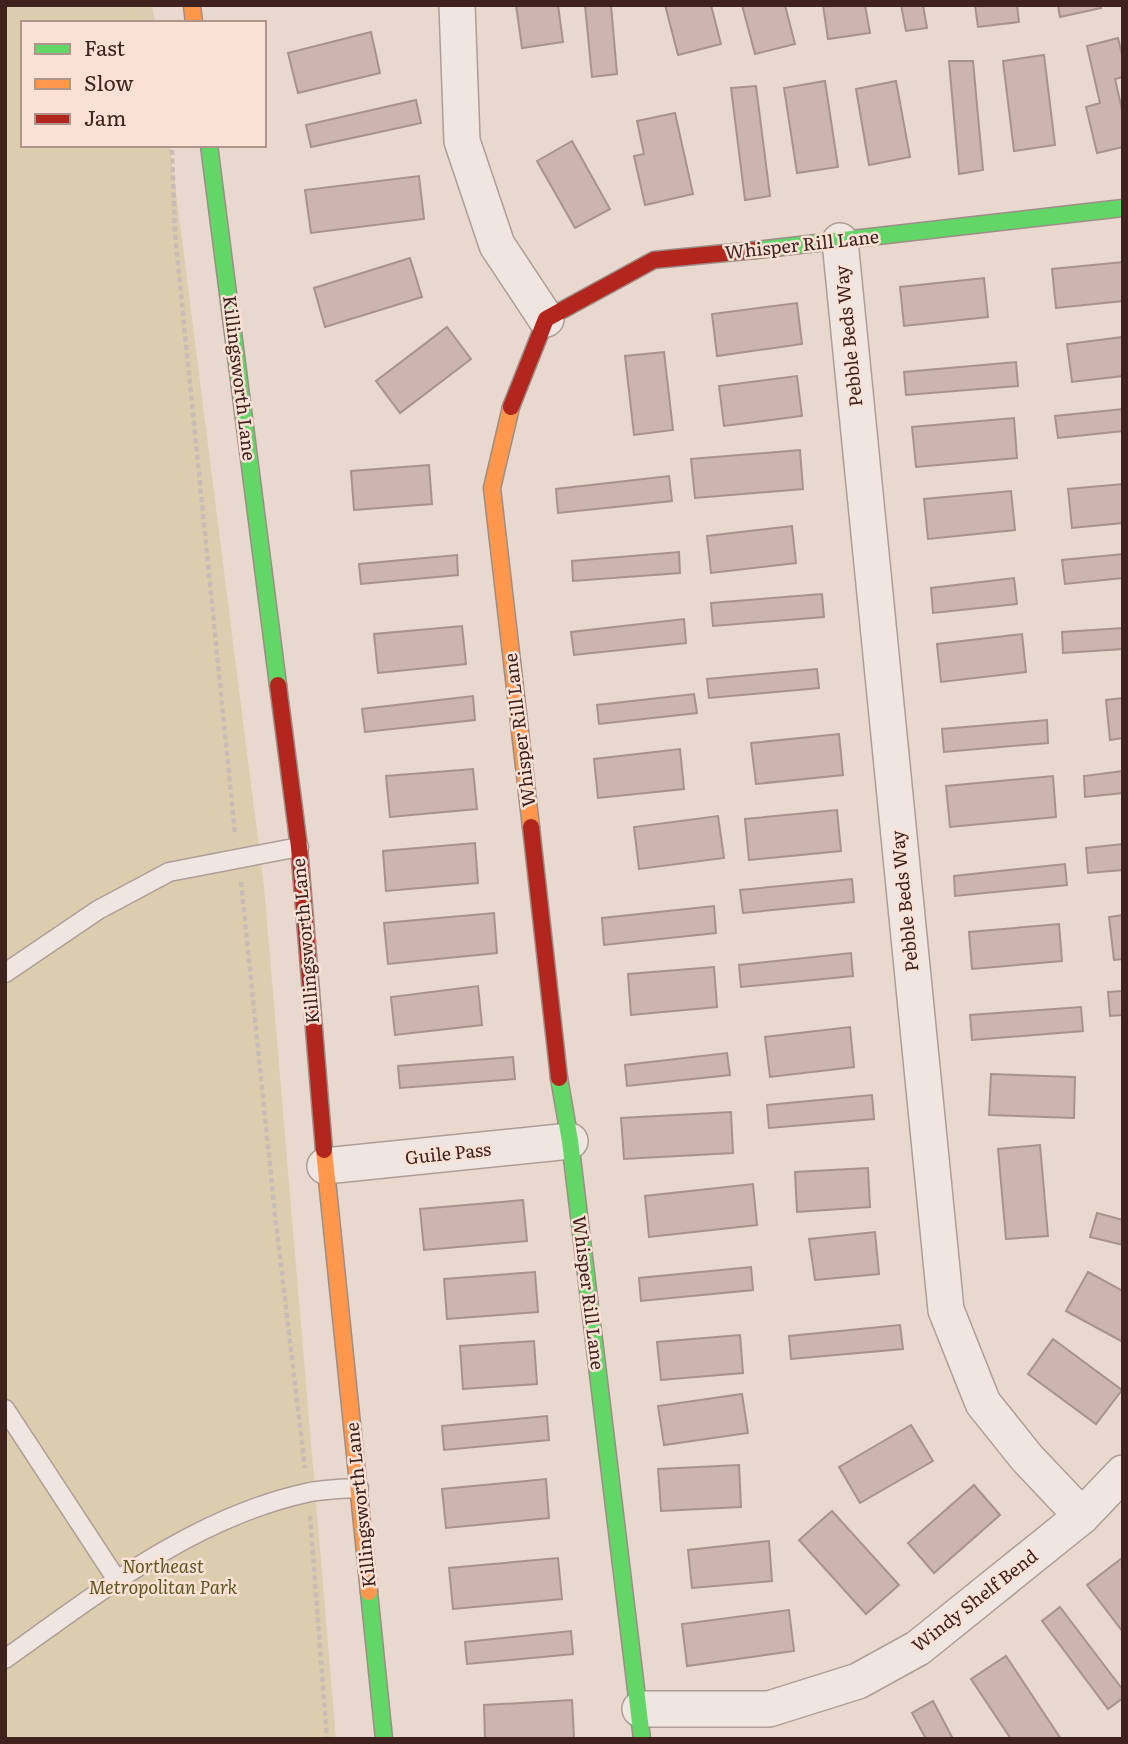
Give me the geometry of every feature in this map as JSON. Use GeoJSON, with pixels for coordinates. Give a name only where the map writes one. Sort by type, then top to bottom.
{"type":"FeatureCollection","features":[{"type":"Feature","properties":{"kind":"street"},"geometry":{"type":"LineString","coordinates":[[457,5],[462,141],[497,245],[546,319]]}},
{"type":"Feature","properties":{"kind":"street","name":"Killingsworth Lane"},"geometry":{"type":"LineString","coordinates":[[209,147],[299,847],[325,1166],[384,1739]]}},
{"type":"Feature","properties":{"kind":"street","name":"Whisper Rill Lane"},"geometry":{"type":"LineString","coordinates":[[641,1724],[570,1141],[560,1086],[492,488],[511,407],[546,319],[654,260],[1123,208]]}},
{"type":"Feature","properties":{"kind":"street","name":"Pebble Beds Way"},"geometry":{"type":"LineString","coordinates":[[840,241],[946,1310],[983,1403],[1027,1458],[1082,1516]]}},
{"type":"Feature","properties":{"kind":"street","name":"Guile Pass"},"geometry":{"type":"LineString","coordinates":[[325,1166],[570,1141]]}},
{"type":"Feature","properties":{"kind":"street","name":"Windy Shelf Bend"},"geometry":{"type":"LineString","coordinates":[[641,1724],[769,1709],[858,1682],[918,1648],[1082,1516],[1123,1473]]}},
{"type":"Feature","properties":{"kind":"lane"},"geometry":{"type":"LineString","coordinates":[[5,973],[98,910],[169,872],[299,847]]}},
{"type":"Feature","properties":{"kind":"lane"},"geometry":{"type":"LineString","coordinates":[[5,1409],[117,1580]]}},
{"type":"Feature","properties":{"kind":"lane"},"geometry":{"type":"LineString","coordinates":[[5,1659],[117,1580],[201,1531],[254,1508],[308,1492],[359,1488]]}},
{"type":"Feature","properties":{"kind":"path"},"geometry":{"type":"LineString","coordinates":[[171,147],[175,234],[236,835]]}},
{"type":"Feature","properties":{"kind":"path"},"geometry":{"type":"LineString","coordinates":[[240,877],[305,1470]]}},
{"type":"Feature","properties":{"kind":"path"},"geometry":{"type":"LineString","coordinates":[[310,1515],[327,1739]]}},
{"type":"Feature","properties":{"kind":"green space","name":"Northeast Metropolitan Park"},"geometry":{"type":"Polygon","coordinates":[[[5,5],[152,5],[155,21],[21,21],[21,147],[170,147],[264,887],[336,1739],[5,1739],[5,5]]]}},
{"type":"Feature","properties":{"kind":"building"},"geometry":{"type":"Polygon","coordinates":[[[516,5],[558,5],[563,42],[522,48],[516,5]]]}},
{"type":"Feature","properties":{"kind":"building"},"geometry":{"type":"Polygon","coordinates":[[[585,5],[611,5],[617,74],[592,77],[585,5]]]}},
{"type":"Feature","properties":{"kind":"building"},"geometry":{"type":"Polygon","coordinates":[[[665,5],[711,5],[721,44],[678,55],[665,5]]]}},
{"type":"Feature","properties":{"kind":"building"},"geometry":{"type":"Polygon","coordinates":[[[742,5],[785,5],[795,44],[755,54],[742,5]]]}},
{"type":"Feature","properties":{"kind":"building"},"geometry":{"type":"Polygon","coordinates":[[[823,5],[865,5],[870,33],[828,39],[823,5]]]}},
{"type":"Feature","properties":{"kind":"building"},"geometry":{"type":"Polygon","coordinates":[[[901,5],[923,5],[927,28],[906,31],[901,5]]]}},
{"type":"Feature","properties":{"kind":"building"},"geometry":{"type":"Polygon","coordinates":[[[975,5],[1017,5],[1019,22],[978,27],[975,5]]]}},
{"type":"Feature","properties":{"kind":"building"},"geometry":{"type":"Polygon","coordinates":[[[1058,5],[1100,5],[1101,8],[1060,17],[1058,5]]]}},
{"type":"Feature","properties":{"kind":"building"},"geometry":{"type":"Polygon","coordinates":[[[371,32],[380,73],[298,93],[288,53],[371,32]]]}},
{"type":"Feature","properties":{"kind":"building"},"geometry":{"type":"Polygon","coordinates":[[[1118,38],[1123,59],[1123,77],[1115,79],[1123,114],[1123,147],[1097,153],[1086,107],[1100,103],[1087,46],[1118,38]]]}},
{"type":"Feature","properties":{"kind":"building"},"geometry":{"type":"Polygon","coordinates":[[[1044,55],[1055,145],[1014,151],[1003,61],[1044,55]]]}},
{"type":"Feature","properties":{"kind":"building"},"geometry":{"type":"Polygon","coordinates":[[[949,61],[973,61],[983,170],[959,174],[949,61]]]}},
{"type":"Feature","properties":{"kind":"building"},"geometry":{"type":"Polygon","coordinates":[[[825,81],[838,167],[797,173],[784,88],[825,81]]]}},
{"type":"Feature","properties":{"kind":"building"},"geometry":{"type":"Polygon","coordinates":[[[896,81],[910,157],[869,165],[856,89],[896,81]]]}},
{"type":"Feature","properties":{"kind":"building"},"geometry":{"type":"Polygon","coordinates":[[[756,86],[770,196],[745,200],[731,88],[756,86]]]}},
{"type":"Feature","properties":{"kind":"building"},"geometry":{"type":"Polygon","coordinates":[[[416,100],[421,123],[311,147],[306,125],[416,100]]]}},
{"type":"Feature","properties":{"kind":"building"},"geometry":{"type":"Polygon","coordinates":[[[675,113],[693,194],[645,205],[634,156],[644,154],[637,121],[675,113]]]}},
{"type":"Feature","properties":{"kind":"building"},"geometry":{"type":"Polygon","coordinates":[[[572,141],[610,209],[575,228],[537,161],[572,141]]]}},
{"type":"Feature","properties":{"kind":"building"},"geometry":{"type":"Polygon","coordinates":[[[419,176],[424,219],[311,233],[305,190],[419,176]]]}},
{"type":"Feature","properties":{"kind":"building"},"geometry":{"type":"Polygon","coordinates":[[[410,258],[422,297],[325,327],[314,288],[410,258]]]}},
{"type":"Feature","properties":{"kind":"building"},"geometry":{"type":"Polygon","coordinates":[[[1123,262],[1123,301],[1056,308],[1052,269],[1123,262]]]}},
{"type":"Feature","properties":{"kind":"building"},"geometry":{"type":"Polygon","coordinates":[[[984,278],[988,317],[904,326],[900,287],[984,278]]]}},
{"type":"Feature","properties":{"kind":"building"},"geometry":{"type":"Polygon","coordinates":[[[797,303],[802,344],[717,356],[712,314],[797,303]]]}},
{"type":"Feature","properties":{"kind":"building"},"geometry":{"type":"Polygon","coordinates":[[[447,327],[471,359],[400,413],[376,381],[447,327]]]}},
{"type":"Feature","properties":{"kind":"building"},"geometry":{"type":"Polygon","coordinates":[[[1123,337],[1123,376],[1072,382],[1067,344],[1123,337]]]}},
{"type":"Feature","properties":{"kind":"building"},"geometry":{"type":"Polygon","coordinates":[[[664,352],[673,430],[634,435],[625,356],[664,352]]]}},
{"type":"Feature","properties":{"kind":"building"},"geometry":{"type":"Polygon","coordinates":[[[1016,362],[1018,386],[906,395],[904,372],[1016,362]]]}},
{"type":"Feature","properties":{"kind":"building"},"geometry":{"type":"Polygon","coordinates":[[[797,376],[802,416],[724,426],[719,386],[797,376]]]}},
{"type":"Feature","properties":{"kind":"building"},"geometry":{"type":"Polygon","coordinates":[[[1123,409],[1123,431],[1058,438],[1055,416],[1123,409]]]}},
{"type":"Feature","properties":{"kind":"building"},"geometry":{"type":"Polygon","coordinates":[[[1014,418],[1017,458],[916,467],[912,427],[1014,418]]]}},
{"type":"Feature","properties":{"kind":"building"},"geometry":{"type":"Polygon","coordinates":[[[800,450],[803,489],[695,498],[691,459],[800,450]]]}},
{"type":"Feature","properties":{"kind":"building"},"geometry":{"type":"Polygon","coordinates":[[[429,465],[432,504],[354,510],[351,471],[429,465]]]}},
{"type":"Feature","properties":{"kind":"building"},"geometry":{"type":"Polygon","coordinates":[[[669,476],[672,501],[558,513],[556,489],[669,476]]]}},
{"type":"Feature","properties":{"kind":"building"},"geometry":{"type":"Polygon","coordinates":[[[1123,484],[1123,523],[1072,528],[1068,489],[1123,484]]]}},
{"type":"Feature","properties":{"kind":"building"},"geometry":{"type":"Polygon","coordinates":[[[1011,491],[1015,530],[928,539],[924,499],[1011,491]]]}},
{"type":"Feature","properties":{"kind":"building"},"geometry":{"type":"Polygon","coordinates":[[[792,526],[796,563],[711,573],[707,536],[792,526]]]}},
{"type":"Feature","properties":{"kind":"building"},"geometry":{"type":"Polygon","coordinates":[[[679,552],[680,573],[573,581],[572,561],[679,552]]]}},
{"type":"Feature","properties":{"kind":"building"},"geometry":{"type":"Polygon","coordinates":[[[1123,554],[1123,578],[1065,584],[1062,560],[1123,554]]]}},
{"type":"Feature","properties":{"kind":"building"},"geometry":{"type":"Polygon","coordinates":[[[457,555],[458,575],[361,584],[359,564],[457,555]]]}},
{"type":"Feature","properties":{"kind":"building"},"geometry":{"type":"Polygon","coordinates":[[[1014,578],[1017,604],[933,613],[931,588],[1014,578]]]}},
{"type":"Feature","properties":{"kind":"building"},"geometry":{"type":"Polygon","coordinates":[[[822,594],[824,617],[713,626],[711,603],[822,594]]]}},
{"type":"Feature","properties":{"kind":"building"},"geometry":{"type":"Polygon","coordinates":[[[684,619],[686,643],[574,655],[571,632],[684,619]]]}},
{"type":"Feature","properties":{"kind":"building"},"geometry":{"type":"Polygon","coordinates":[[[462,626],[466,664],[378,673],[374,634],[462,626]]]}},
{"type":"Feature","properties":{"kind":"building"},"geometry":{"type":"Polygon","coordinates":[[[1123,628],[1123,649],[1063,653],[1062,632],[1123,628]]]}},
{"type":"Feature","properties":{"kind":"building"},"geometry":{"type":"Polygon","coordinates":[[[1022,634],[1026,672],[941,682],[937,644],[1022,634]]]}},
{"type":"Feature","properties":{"kind":"building"},"geometry":{"type":"Polygon","coordinates":[[[817,669],[819,688],[709,698],[707,679],[817,669]]]}},
{"type":"Feature","properties":{"kind":"building"},"geometry":{"type":"Polygon","coordinates":[[[694,694],[697,713],[599,724],[597,705],[694,694]]]}},
{"type":"Feature","properties":{"kind":"building"},"geometry":{"type":"Polygon","coordinates":[[[473,696],[475,720],[365,732],[362,709],[473,696]]]}},
{"type":"Feature","properties":{"kind":"building"},"geometry":{"type":"Polygon","coordinates":[[[1123,698],[1123,738],[1110,740],[1106,700],[1123,698]]]}},
{"type":"Feature","properties":{"kind":"building"},"geometry":{"type":"Polygon","coordinates":[[[1047,720],[1048,743],[944,752],[942,729],[1047,720]]]}},
{"type":"Feature","properties":{"kind":"building"},"geometry":{"type":"Polygon","coordinates":[[[839,734],[843,775],[756,784],[751,743],[839,734]]]}},
{"type":"Feature","properties":{"kind":"building"},"geometry":{"type":"Polygon","coordinates":[[[680,749],[684,789],[598,798],[594,759],[680,749]]]}},
{"type":"Feature","properties":{"kind":"building"},"geometry":{"type":"Polygon","coordinates":[[[473,769],[477,809],[390,817],[386,776],[473,769]]]}},
{"type":"Feature","properties":{"kind":"building"},"geometry":{"type":"Polygon","coordinates":[[[1123,771],[1123,793],[1085,797],[1084,776],[1123,771]]]}},
{"type":"Feature","properties":{"kind":"building"},"geometry":{"type":"Polygon","coordinates":[[[1053,776],[1056,817],[950,827],[946,786],[1053,776]]]}},
{"type":"Feature","properties":{"kind":"building"},"geometry":{"type":"Polygon","coordinates":[[[837,810],[841,851],[749,860],[745,819],[837,810]]]}},
{"type":"Feature","properties":{"kind":"building"},"geometry":{"type":"Polygon","coordinates":[[[718,816],[724,858],[639,869],[634,827],[718,816]]]}},
{"type":"Feature","properties":{"kind":"building"},"geometry":{"type":"Polygon","coordinates":[[[475,843],[478,883],[386,891],[383,851],[475,843]]]}},
{"type":"Feature","properties":{"kind":"building"},"geometry":{"type":"Polygon","coordinates":[[[1123,844],[1123,870],[1088,873],[1086,848],[1123,844]]]}},
{"type":"Feature","properties":{"kind":"building"},"geometry":{"type":"Polygon","coordinates":[[[1065,864],[1067,885],[955,896],[954,876],[1065,864]]]}},
{"type":"Feature","properties":{"kind":"building"},"geometry":{"type":"Polygon","coordinates":[[[852,879],[854,902],[743,913],[740,890],[852,879]]]}},
{"type":"Feature","properties":{"kind":"building"},"geometry":{"type":"Polygon","coordinates":[[[714,906],[716,933],[604,945],[602,918],[714,906]]]}},
{"type":"Feature","properties":{"kind":"building"},"geometry":{"type":"Polygon","coordinates":[[[494,913],[497,953],[388,964],[384,923],[494,913]]]}},
{"type":"Feature","properties":{"kind":"building"},"geometry":{"type":"Polygon","coordinates":[[[1123,915],[1123,959],[1114,960],[1109,917],[1123,915]]]}},
{"type":"Feature","properties":{"kind":"building"},"geometry":{"type":"Polygon","coordinates":[[[1059,924],[1062,961],[972,969],[969,932],[1059,924]]]}},
{"type":"Feature","properties":{"kind":"building"},"geometry":{"type":"Polygon","coordinates":[[[851,953],[853,976],[741,987],[739,965],[851,953]]]}},
{"type":"Feature","properties":{"kind":"building"},"geometry":{"type":"Polygon","coordinates":[[[714,967],[717,1007],[631,1015],[628,974],[714,967]]]}},
{"type":"Feature","properties":{"kind":"building"},"geometry":{"type":"Polygon","coordinates":[[[478,986],[482,1025],[395,1035],[391,997],[478,986]]]}},
{"type":"Feature","properties":{"kind":"building"},"geometry":{"type":"Polygon","coordinates":[[[1123,991],[1123,1015],[1110,1016],[1108,992],[1123,991]]]}},
{"type":"Feature","properties":{"kind":"building"},"geometry":{"type":"Polygon","coordinates":[[[1081,1007],[1083,1031],[972,1040],[970,1015],[1081,1007]]]}},
{"type":"Feature","properties":{"kind":"building"},"geometry":{"type":"Polygon","coordinates":[[[850,1027],[854,1067],[770,1077],[765,1037],[850,1027]]]}},
{"type":"Feature","properties":{"kind":"building"},"geometry":{"type":"Polygon","coordinates":[[[727,1053],[730,1075],[627,1086],[625,1065],[727,1053]]]}},
{"type":"Feature","properties":{"kind":"building"},"geometry":{"type":"Polygon","coordinates":[[[513,1057],[515,1079],[400,1088],[398,1066],[513,1057]]]}},
{"type":"Feature","properties":{"kind":"building"},"geometry":{"type":"Polygon","coordinates":[[[991,1074],[1075,1077],[1074,1118],[989,1115],[991,1074]]]}},
{"type":"Feature","properties":{"kind":"building"},"geometry":{"type":"Polygon","coordinates":[[[872,1095],[874,1119],[769,1128],[767,1105],[872,1095]]]}},
{"type":"Feature","properties":{"kind":"building"},"geometry":{"type":"Polygon","coordinates":[[[731,1112],[733,1153],[624,1159],[621,1118],[731,1112]]]}},
{"type":"Feature","properties":{"kind":"building"},"geometry":{"type":"Polygon","coordinates":[[[1040,1145],[1048,1236],[1006,1239],[998,1149],[1040,1145]]]}},
{"type":"Feature","properties":{"kind":"building"},"geometry":{"type":"Polygon","coordinates":[[[868,1168],[870,1207],[797,1212],[795,1172],[868,1168]]]}},
{"type":"Feature","properties":{"kind":"building"},"geometry":{"type":"Polygon","coordinates":[[[753,1184],[757,1225],[649,1237],[645,1196],[753,1184]]]}},
{"type":"Feature","properties":{"kind":"building"},"geometry":{"type":"Polygon","coordinates":[[[523,1200],[527,1241],[424,1250],[420,1209],[523,1200]]]}},
{"type":"Feature","properties":{"kind":"building"},"geometry":{"type":"Polygon","coordinates":[[[1097,1213],[1123,1220],[1123,1245],[1090,1237],[1097,1213]]]}},
{"type":"Feature","properties":{"kind":"building"},"geometry":{"type":"Polygon","coordinates":[[[875,1232],[879,1274],[815,1280],[809,1239],[875,1232]]]}},
{"type":"Feature","properties":{"kind":"building"},"geometry":{"type":"Polygon","coordinates":[[[751,1267],[753,1290],[641,1301],[639,1278],[751,1267]]]}},
{"type":"Feature","properties":{"kind":"building"},"geometry":{"type":"Polygon","coordinates":[[[535,1272],[538,1312],[447,1319],[444,1279],[535,1272]]]}},
{"type":"Feature","properties":{"kind":"building"},"geometry":{"type":"Polygon","coordinates":[[[1088,1272],[1123,1291],[1123,1342],[1066,1311],[1088,1272]]]}},
{"type":"Feature","properties":{"kind":"building"},"geometry":{"type":"Polygon","coordinates":[[[900,1325],[903,1349],[791,1359],[789,1336],[900,1325]]]}},
{"type":"Feature","properties":{"kind":"building"},"geometry":{"type":"Polygon","coordinates":[[[740,1335],[743,1373],[661,1380],[657,1342],[740,1335]]]}},
{"type":"Feature","properties":{"kind":"building"},"geometry":{"type":"Polygon","coordinates":[[[1053,1339],[1122,1390],[1096,1424],[1028,1374],[1053,1339]]]}},
{"type":"Feature","properties":{"kind":"building"},"geometry":{"type":"Polygon","coordinates":[[[534,1341],[537,1384],[463,1389],[460,1346],[534,1341]]]}},
{"type":"Feature","properties":{"kind":"building"},"geometry":{"type":"Polygon","coordinates":[[[742,1394],[748,1433],[664,1445],[658,1406],[742,1394]]]}},
{"type":"Feature","properties":{"kind":"building"},"geometry":{"type":"Polygon","coordinates":[[[547,1416],[549,1440],[444,1450],[442,1426],[547,1416]]]}},
{"type":"Feature","properties":{"kind":"building"},"geometry":{"type":"Polygon","coordinates":[[[911,1425],[933,1461],[860,1503],[839,1467],[911,1425]]]}},
{"type":"Feature","properties":{"kind":"building"},"geometry":{"type":"Polygon","coordinates":[[[739,1465],[741,1507],[661,1511],[658,1469],[739,1465]]]}},
{"type":"Feature","properties":{"kind":"building"},"geometry":{"type":"Polygon","coordinates":[[[546,1479],[549,1518],[446,1528],[442,1489],[546,1479]]]}},
{"type":"Feature","properties":{"kind":"building"},"geometry":{"type":"Polygon","coordinates":[[[974,1485],[1000,1515],[934,1573],[908,1543],[974,1485]]]}},
{"type":"Feature","properties":{"kind":"building"},"geometry":{"type":"Polygon","coordinates":[[[832,1511],[899,1585],[866,1614],[799,1540],[832,1511]]]}},
{"type":"Feature","properties":{"kind":"building"},"geometry":{"type":"Polygon","coordinates":[[[769,1541],[772,1581],[692,1588],[688,1550],[769,1541]]]}},
{"type":"Feature","properties":{"kind":"building"},"geometry":{"type":"Polygon","coordinates":[[[558,1558],[562,1599],[453,1609],[449,1568],[558,1558]]]}},
{"type":"Feature","properties":{"kind":"building"},"geometry":{"type":"Polygon","coordinates":[[[1123,1559],[1123,1632],[1087,1585],[1123,1559]]]}},
{"type":"Feature","properties":{"kind":"building"},"geometry":{"type":"Polygon","coordinates":[[[1060,1607],[1123,1690],[1123,1698],[1108,1709],[1042,1621],[1060,1607]]]}},
{"type":"Feature","properties":{"kind":"building"},"geometry":{"type":"Polygon","coordinates":[[[789,1610],[794,1651],[687,1666],[682,1624],[789,1610]]]}},
{"type":"Feature","properties":{"kind":"building"},"geometry":{"type":"Polygon","coordinates":[[[571,1631],[573,1654],[467,1664],[465,1642],[571,1631]]]}},
{"type":"Feature","properties":{"kind":"building"},"geometry":{"type":"Polygon","coordinates":[[[1006,1656],[1061,1739],[1011,1739],[971,1679],[1006,1656]]]}},
{"type":"Feature","properties":{"kind":"building"},"geometry":{"type":"Polygon","coordinates":[[[572,1700],[574,1738],[485,1739],[484,1705],[572,1700]]]}},
{"type":"Feature","properties":{"kind":"building"},"geometry":{"type":"Polygon","coordinates":[[[933,1701],[953,1739],[926,1739],[912,1713],[933,1701]]]}},
{"type":"Feature","properties":{"kind":"traffic: fast"},"geometry":{"type":"LineString","coordinates":[[209,147],[278,685]]}},
{"type":"Feature","properties":{"kind":"traffic: fast"},"geometry":{"type":"LineString","coordinates":[[756,250],[1123,208]]}},
{"type":"Feature","properties":{"kind":"traffic: fast"},"geometry":{"type":"LineString","coordinates":[[559,1078],[570,1141],[642,1739]]}},
{"type":"Feature","properties":{"kind":"traffic: fast"},"geometry":{"type":"LineString","coordinates":[[369,1592],[384,1739]]}},
{"type":"Feature","properties":{"kind":"traffic: slow"},"geometry":{"type":"LineString","coordinates":[[192,5],[194,21]]}},
{"type":"Feature","properties":{"kind":"traffic: slow"},"geometry":{"type":"LineString","coordinates":[[511,407],[492,488],[531,827]]}},
{"type":"Feature","properties":{"kind":"traffic: slow"},"geometry":{"type":"LineString","coordinates":[[324,1150],[369,1592]]}},
{"type":"Feature","properties":{"kind":"traffic: jam"},"geometry":{"type":"LineString","coordinates":[[511,407],[546,319],[654,260],[756,250]]}},
{"type":"Feature","properties":{"kind":"traffic: jam"},"geometry":{"type":"LineString","coordinates":[[278,685],[299,847],[324,1150]]}},
{"type":"Feature","properties":{"kind":"traffic: jam"},"geometry":{"type":"LineString","coordinates":[[531,827],[559,1078]]}}]}
